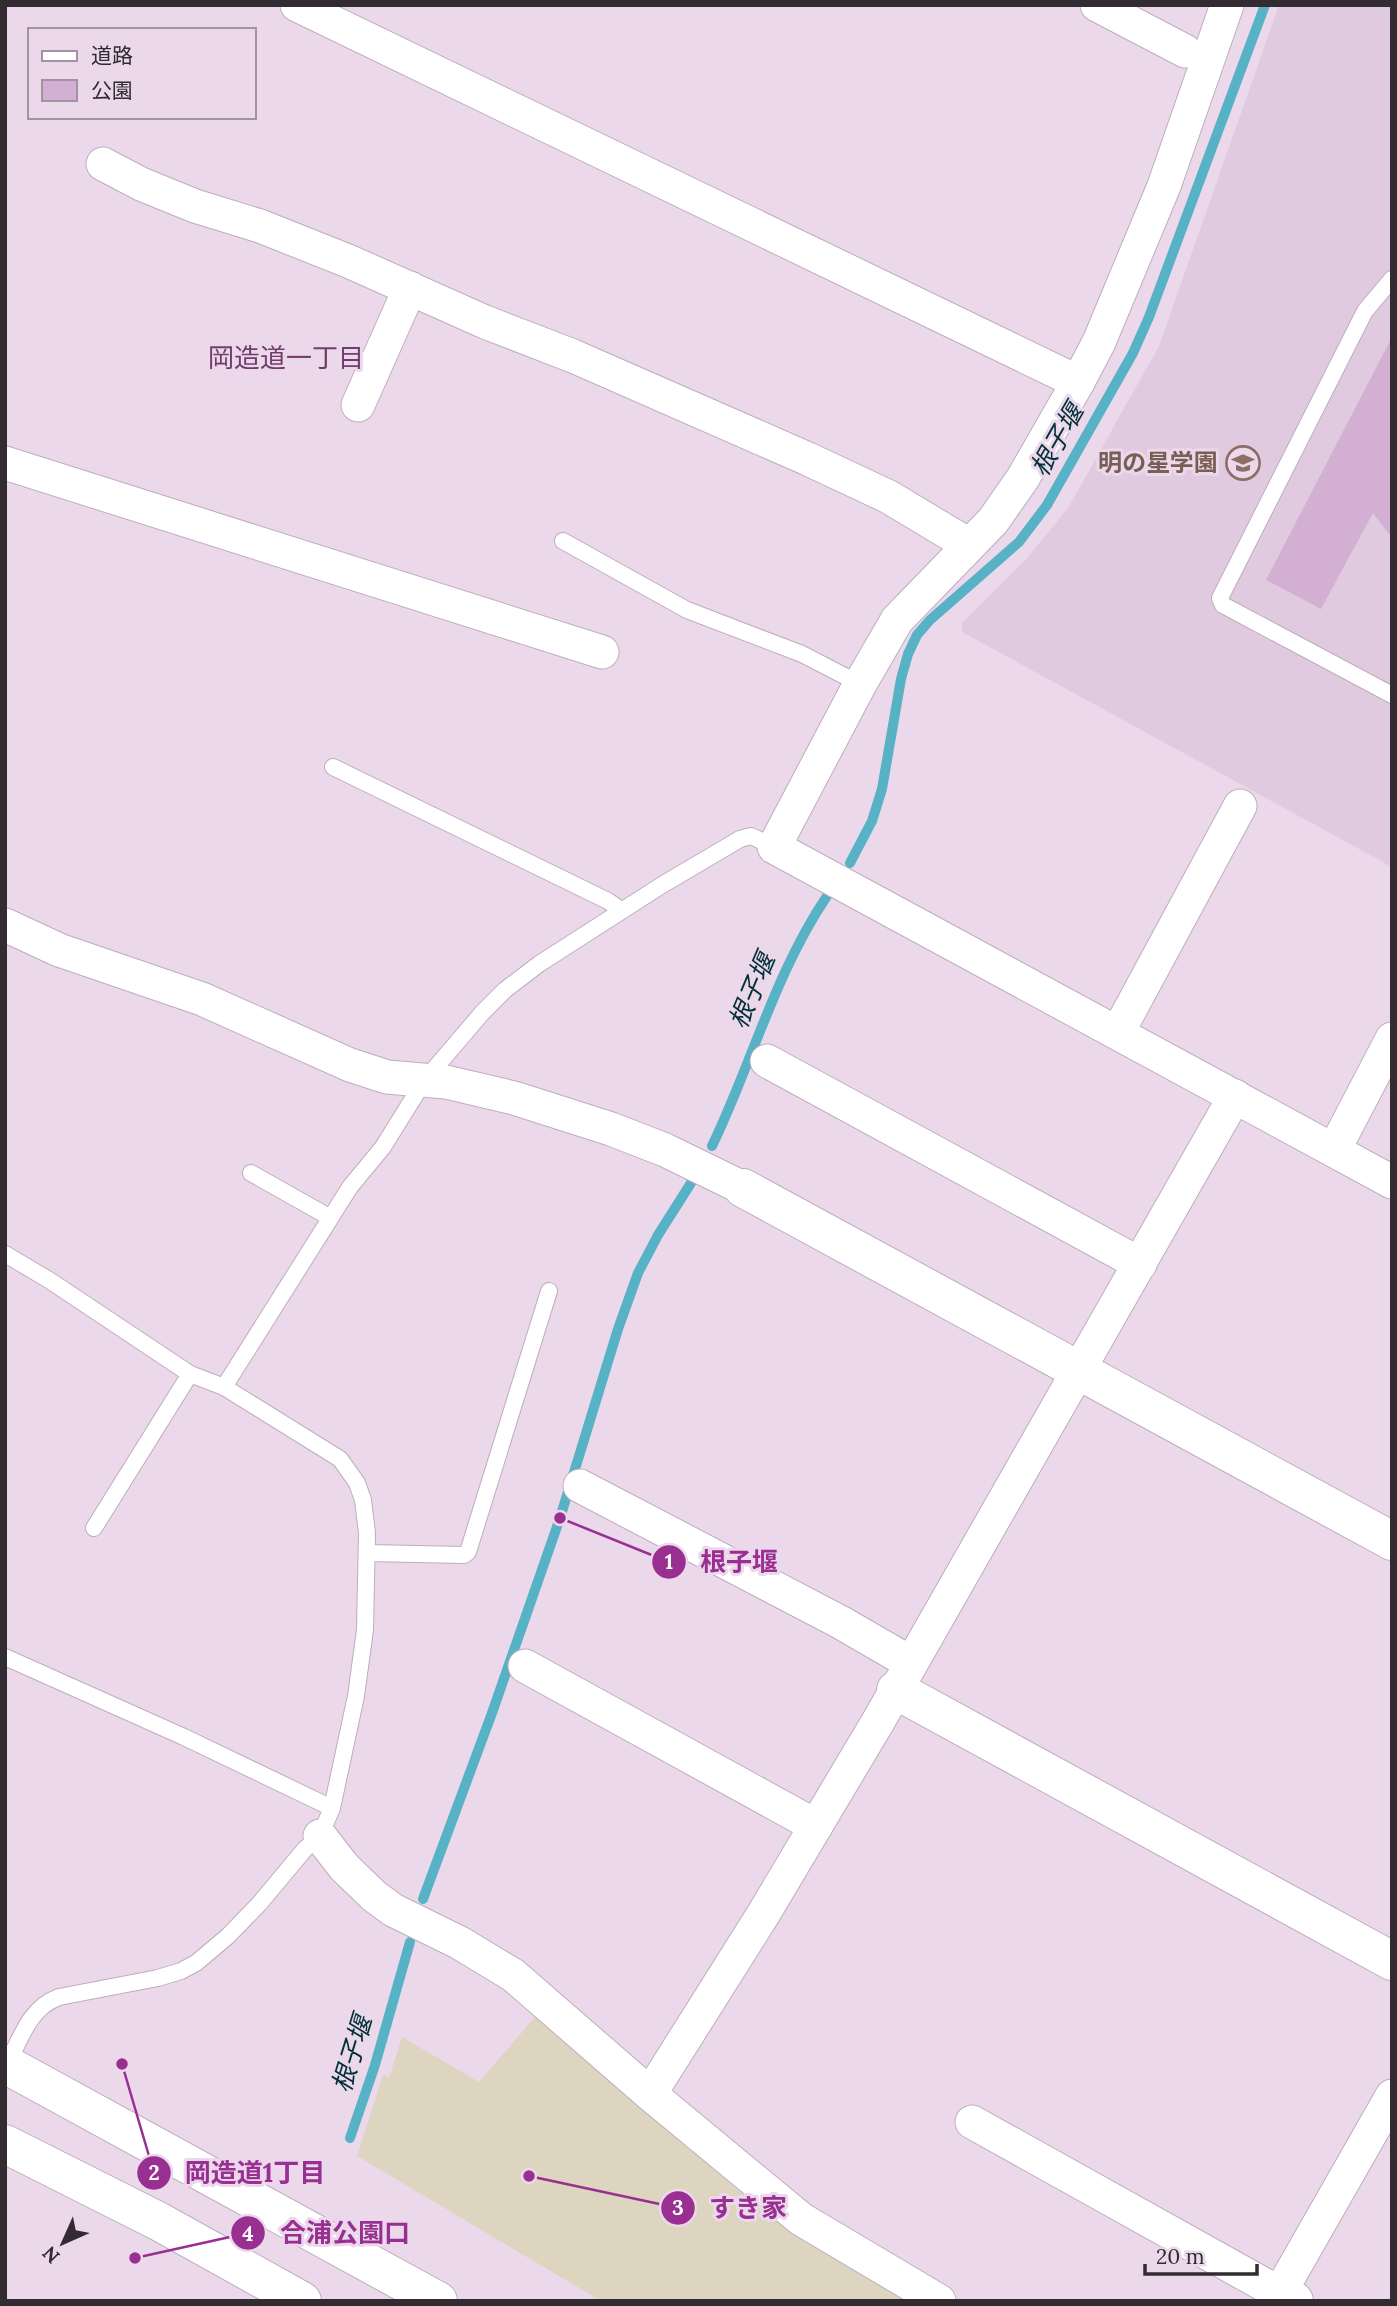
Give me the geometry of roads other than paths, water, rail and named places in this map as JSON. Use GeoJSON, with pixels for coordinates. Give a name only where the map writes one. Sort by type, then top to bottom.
{"type":"FeatureCollection","features":[{"type":"Feature","properties":{"kind":"main road"},"geometry":{"type":"LineString","coordinates":[[743,1188],[1392,1541]]}},
{"type":"Feature","properties":{"kind":"main road"},"geometry":{"type":"LineString","coordinates":[[904,1676],[1392,1961]]}},
{"type":"Feature","properties":{"kind":"main road"},"geometry":{"type":"LineString","coordinates":[[6,2065],[438,2301]]}},
{"type":"Feature","properties":{"kind":"main road"},"geometry":{"type":"LineString","coordinates":[[5,2144],[158,2221],[302,2301]]}},
{"type":"Feature","properties":{"kind":"street"},"geometry":{"type":"LineString","coordinates":[[297,5],[1078,382]]}},
{"type":"Feature","properties":{"kind":"street"},"geometry":{"type":"LineString","coordinates":[[1098,5],[1185,51]]}},
{"type":"Feature","properties":{"kind":"street"},"geometry":{"type":"LineString","coordinates":[[1227,5],[1164,186],[1099,342],[1078,382],[1009,499],[993,521],[897,620],[774,847],[1392,1182]]}},
{"type":"Feature","properties":{"kind":"street"},"geometry":{"type":"LineString","coordinates":[[103,164],[141,184],[260,226],[348,261],[808,458],[890,498],[969,545]]}},
{"type":"Feature","properties":{"kind":"street"},"geometry":{"type":"LineString","coordinates":[[358,405],[410,288]]}},
{"type":"Feature","properties":{"kind":"street"},"geometry":{"type":"LineString","coordinates":[[5,463],[602,652]]}},
{"type":"Feature","properties":{"kind":"street"},"geometry":{"type":"LineString","coordinates":[[1118,1032],[1240,806]]}},
{"type":"Feature","properties":{"kind":"street"},"geometry":{"type":"LineString","coordinates":[[5,925],[70,954],[202,999],[351,1065],[387,1077],[446,1082],[493,1093],[611,1129],[665,1150],[743,1188]]}},
{"type":"Feature","properties":{"kind":"street"},"geometry":{"type":"LineString","coordinates":[[1334,1150],[1392,1040]]}},
{"type":"Feature","properties":{"kind":"street"},"geometry":{"type":"LineString","coordinates":[[767,1061],[1140,1264]]}},
{"type":"Feature","properties":{"kind":"street"},"geometry":{"type":"LineString","coordinates":[[650,2094],[678,2053],[816,1826],[904,1676],[1235,1096]]}},
{"type":"Feature","properties":{"kind":"street"},"geometry":{"type":"LineString","coordinates":[[580,1486],[840,1622],[904,1676]]}},
{"type":"Feature","properties":{"kind":"street"},"geometry":{"type":"LineString","coordinates":[[524,1666],[816,1826]]}},
{"type":"Feature","properties":{"kind":"street"},"geometry":{"type":"LineString","coordinates":[[326,1822],[344,1867],[393,1910],[460,1942],[513,1975],[650,2094],[801,2219],[939,2301]]}},
{"type":"Feature","properties":{"kind":"street"},"geometry":{"type":"LineString","coordinates":[[972,2122],[1283,2298],[1392,2096]]}},
{"type":"Feature","properties":{"kind":"lane"},"geometry":{"type":"LineString","coordinates":[[1392,279],[1365,311],[1220,598],[1223,605],[1392,695]]}},
{"type":"Feature","properties":{"kind":"lane"},"geometry":{"type":"LineString","coordinates":[[563,541],[687,610],[802,654],[860,684]]}},
{"type":"Feature","properties":{"kind":"lane"},"geometry":{"type":"LineString","coordinates":[[333,767],[596,895],[621,910]]}},
{"type":"Feature","properties":{"kind":"lane"},"geometry":{"type":"LineString","coordinates":[[224,1387],[329,1217],[383,1147],[424,1081],[505,990],[539,964],[621,910],[740,839],[751,836],[774,847]]}},
{"type":"Feature","properties":{"kind":"lane"},"geometry":{"type":"LineString","coordinates":[[251,1172],[329,1217]]}},
{"type":"Feature","properties":{"kind":"lane"},"geometry":{"type":"LineString","coordinates":[[5,1254],[49,1280],[190,1374],[224,1387],[340,1459],[357,1483],[363,1500],[367,1532],[365,1630],[356,1696],[326,1822],[259,1904],[228,1936],[196,1963],[159,1978],[45,2002],[35,2012],[6,2065]]}},
{"type":"Feature","properties":{"kind":"lane"},"geometry":{"type":"LineString","coordinates":[[367,1553],[464,1555],[468,1552],[550,1291]]}},
{"type":"Feature","properties":{"kind":"lane"},"geometry":{"type":"LineString","coordinates":[[94,1528],[190,1374]]}},
{"type":"Feature","properties":{"kind":"lane"},"geometry":{"type":"LineString","coordinates":[[5,1657],[184,1737],[326,1822]]}},
{"type":"Feature","properties":{"kind":"waterway","name":"根子堰"},"geometry":{"type":"LineString","coordinates":[[850,863],[872,821],[882,789],[901,679],[917,635],[930,620],[1019,542],[1047,505],[1133,353],[1149,317],[1265,5]]}},
{"type":"Feature","properties":{"kind":"waterway","name":"根子堰"},"geometry":{"type":"LineString","coordinates":[[712,1146],[778,987],[827,896]]}},
{"type":"Feature","properties":{"kind":"waterway","name":"根子堰"},"geometry":{"type":"LineString","coordinates":[[423,1899],[560,1518],[638,1273],[691,1183]]}},
{"type":"Feature","properties":{"kind":"waterway","name":"根子堰"},"geometry":{"type":"LineString","coordinates":[[350,2138],[375,2065],[410,1942]]}},
{"type":"Feature","properties":{"kind":"place","name":"明の星学園"},"geometry":{"type":"Point","coordinates":[1243,463]}},
{"type":"Feature","properties":{"kind":"place","name":"根子堰"},"geometry":{"type":"Point","coordinates":[560,1518]}},
{"type":"Feature","properties":{"kind":"place","name":"岡造道1丁目"},"geometry":{"type":"Point","coordinates":[122,2064]}},
{"type":"Feature","properties":{"kind":"place","name":"すき家"},"geometry":{"type":"Point","coordinates":[529,2176]}},
{"type":"Feature","properties":{"kind":"place","name":"合浦公園口"},"geometry":{"type":"Point","coordinates":[135,2258]}},
{"type":"Feature","properties":{"kind":"district","name":"岡造道一丁目"},"geometry":{"type":"Point","coordinates":[286,358]}}]}
